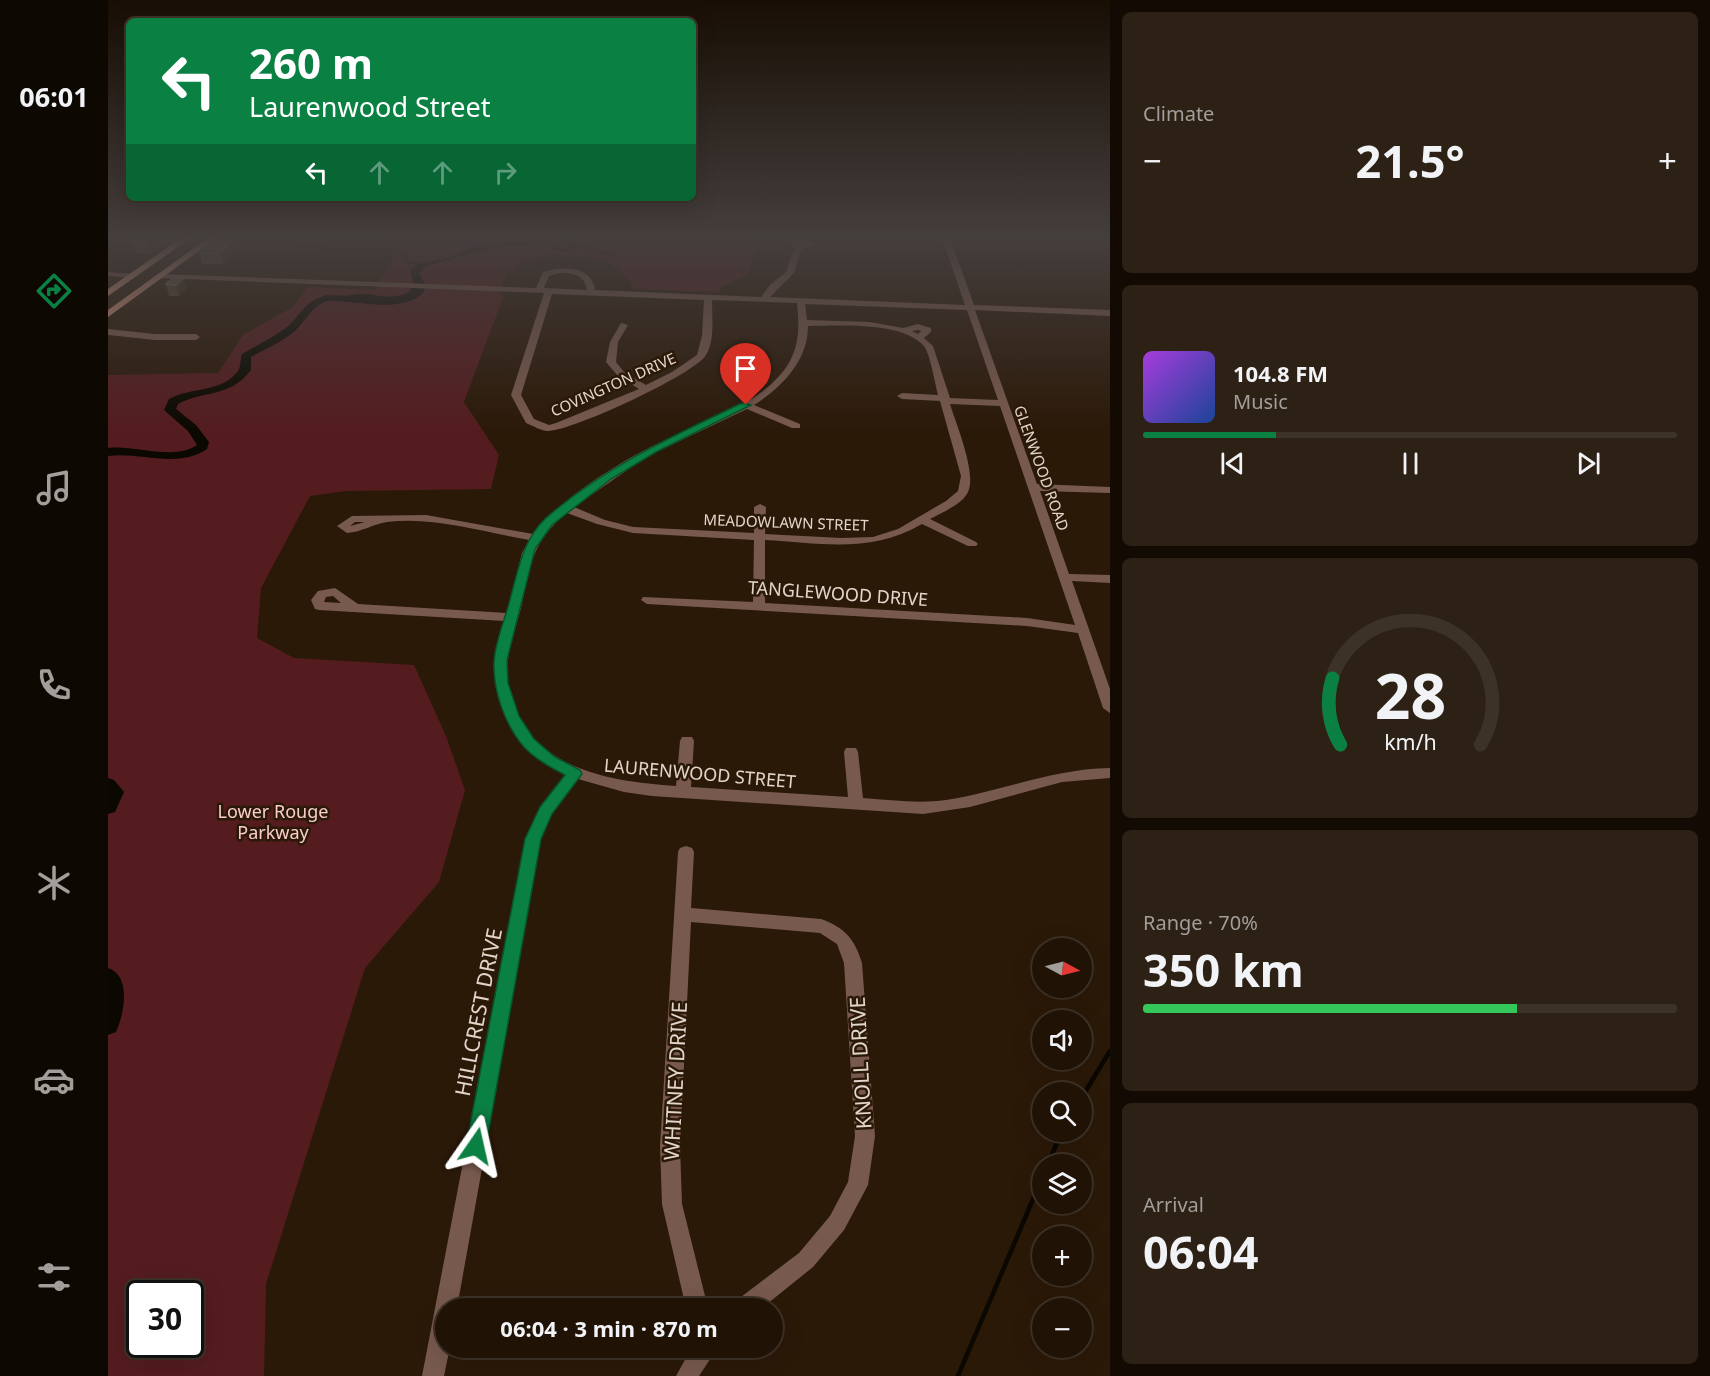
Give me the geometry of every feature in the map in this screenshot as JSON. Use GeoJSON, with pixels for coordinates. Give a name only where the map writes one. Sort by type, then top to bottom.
{"type":"FeatureCollection","features":[{"type":"Feature","properties":{"kind":"main road"},"geometry":{"type":"LineString","coordinates":[[108,314],[124,302]]}},
{"type":"Feature","properties":{"kind":"street","name":"COVINGTON DRIVE"},"geometry":{"type":"LineString","coordinates":[[541,302],[516,390],[517,401],[530,421],[544,428],[557,426],[646,389],[688,367],[702,356],[708,302]]}},
{"type":"Feature","properties":{"kind":"street","name":"LAURENWOOD STREET"},"geometry":{"type":"LineString","coordinates":[[801,302],[802,343],[792,365],[773,385],[746,405],[641,456],[608,477],[548,522],[535,538],[528,553],[500,667],[501,683],[507,704],[519,730],[529,743],[550,760],[574,774],[613,786],[683,792],[856,804],[940,807],[1046,778],[1083,773],[1110,773]]}},
{"type":"Feature","properties":{"kind":"street"},"geometry":{"type":"LineString","coordinates":[[830,302],[1110,313]]}},
{"type":"Feature","properties":{"kind":"street","name":"GLENWOOD ROAD"},"geometry":{"type":"LineString","coordinates":[[968,302],[1110,708]]}},
{"type":"Feature","properties":{"kind":"street","name":"MEADOWLAWN STREET"},"geometry":{"type":"LineString","coordinates":[[566,508],[601,522],[633,530],[866,541],[894,535],[956,499],[963,492],[966,482],[932,350],[920,337],[903,331],[878,326],[803,322]]}},
{"type":"Feature","properties":{"kind":"street"},"geometry":{"type":"LineString","coordinates":[[624,325],[614,342],[611,362],[621,374],[646,389]]}},
{"type":"Feature","properties":{"kind":"street"},"geometry":{"type":"LineString","coordinates":[[108,332],[155,337],[196,337]]}},
{"type":"Feature","properties":{"kind":"street"},"geometry":{"type":"LineString","coordinates":[[902,396],[1002,401]]}},
{"type":"Feature","properties":{"kind":"street"},"geometry":{"type":"LineString","coordinates":[[746,405],[796,426]]}},
{"type":"Feature","properties":{"kind":"street"},"geometry":{"type":"LineString","coordinates":[[1034,490],[1110,490]]}},
{"type":"Feature","properties":{"kind":"street"},"geometry":{"type":"LineString","coordinates":[[1034,490],[1110,496]]}},
{"type":"Feature","properties":{"kind":"street"},"geometry":{"type":"LineString","coordinates":[[759,606],[760,507]]}},
{"type":"Feature","properties":{"kind":"street"},"geometry":{"type":"LineString","coordinates":[[384,518],[432,518],[535,538]]}},
{"type":"Feature","properties":{"kind":"street"},"geometry":{"type":"LineString","coordinates":[[922,520],[972,544]]}},
{"type":"Feature","properties":{"kind":"street"},"geometry":{"type":"LineString","coordinates":[[1066,580],[1110,579]]}},
{"type":"Feature","properties":{"kind":"street"},"geometry":{"type":"LineString","coordinates":[[1066,580],[1110,586]]}},
{"type":"Feature","properties":{"kind":"street","name":"TANGLEWOOD DRIVE"},"geometry":{"type":"LineString","coordinates":[[647,600],[1081,626]]}},
{"type":"Feature","properties":{"kind":"street"},"geometry":{"type":"LineString","coordinates":[[356,609],[512,617]]}},
{"type":"Feature","properties":{"kind":"street"},"geometry":{"type":"LineString","coordinates":[[683,792],[687,741]]}},
{"type":"Feature","properties":{"kind":"street"},"geometry":{"type":"LineString","coordinates":[[851,752],[856,804]]}},
{"type":"Feature","properties":{"kind":"street","name":"HILLCREST DRIVE"},"geometry":{"type":"LineString","coordinates":[[433,1376],[533,839],[546,811],[574,774]]}},
{"type":"Feature","properties":{"kind":"street","name":"WHITNEY DRIVE"},"geometry":{"type":"LineString","coordinates":[[686,852],[670,1146],[672,1204],[696,1298]]}},
{"type":"Feature","properties":{"kind":"street","name":"KNOLL DRIVE"},"geometry":{"type":"LineString","coordinates":[[683,914],[821,926],[839,934],[847,941],[853,963],[865,1136],[858,1185],[837,1223],[806,1260],[758,1298]]}},
{"type":"Feature","properties":{"kind":"street"},"geometry":{"type":"LineString","coordinates":[[687,1376],[698,1358]]}},
{"type":"Feature","properties":{"kind":"green space","name":"Lower Rouge Parkway"},"geometry":{"type":"Polygon","coordinates":[[[297,302],[501,302],[464,402],[499,455],[491,489],[346,491],[310,496],[261,588],[257,638],[294,658],[414,665],[446,736],[465,790],[439,882],[365,968],[266,1284],[264,1376],[108,1376],[108,375],[218,373],[243,335],[293,307],[297,302]]]}},
{"type":"Feature","properties":{"kind":"shaded area"},"geometry":{"type":"Polygon","coordinates":[[[351,302],[404,302],[382,305],[351,302]]]}},
{"type":"Feature","properties":{"kind":"waterway"},"geometry":{"type":"LineString","coordinates":[[108,452],[131,451],[171,456],[194,452],[203,446],[203,442],[192,428],[170,410],[173,402],[216,390],[232,382],[245,370],[246,356],[292,328],[304,312],[316,302]]}},
{"type":"Feature","properties":{"kind":"waterway"},"geometry":{"type":"LineString","coordinates":[[108,785],[115,792],[108,807]]}},
{"type":"Feature","properties":{"kind":"waterway"},"geometry":{"type":"LineString","coordinates":[[108,977],[113,988],[108,1025]]}},
{"type":"Feature","properties":{"kind":"waterway"},"geometry":{"type":"LineString","coordinates":[[1091,1082],[1110,1051]]}},
{"type":"Feature","properties":{"kind":"waterway"},"geometry":{"type":"LineString","coordinates":[[1052,1154],[1057,1142]]}},
{"type":"Feature","properties":{"kind":"waterway"},"geometry":{"type":"LineString","coordinates":[[958,1376],[1032,1202]]}},
{"type":"Feature","properties":{"kind":"route"},"geometry":{"type":"LineString","coordinates":[[476,1146],[533,839],[546,811],[574,774],[538,752],[529,743],[512,717],[501,683],[501,660],[529,549],[548,522],[624,466],[653,449],[746,405]]}}]}
